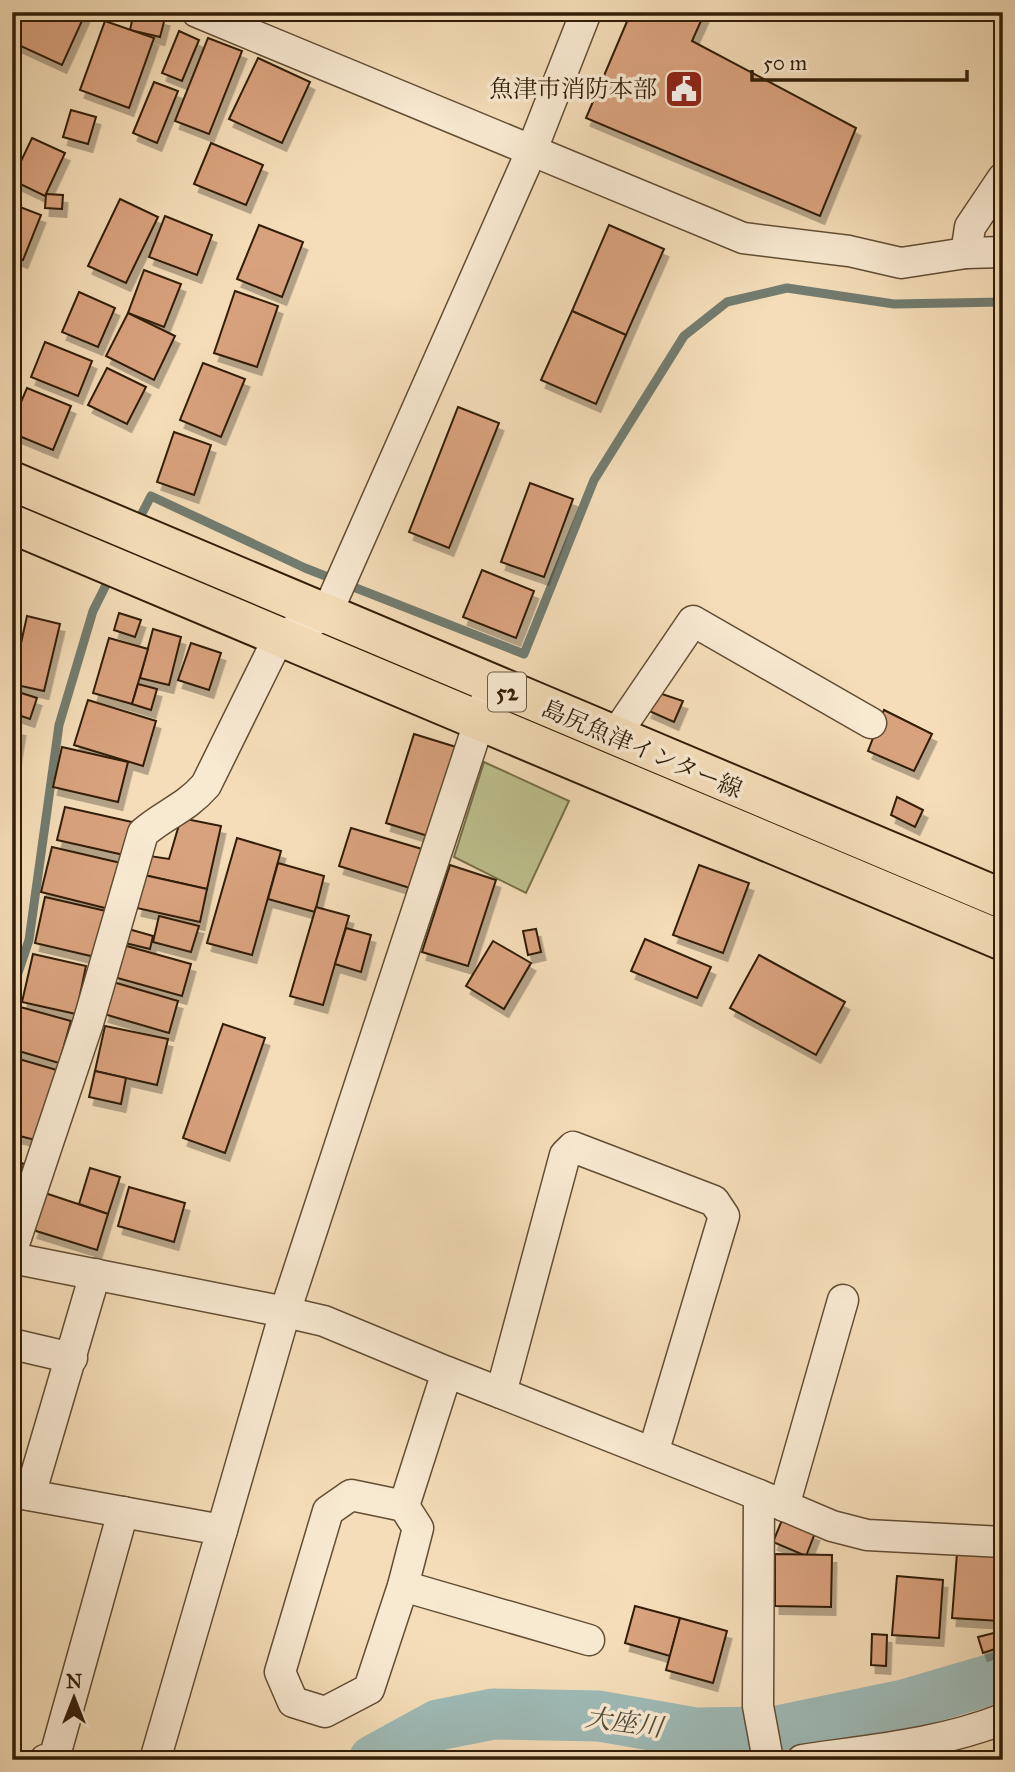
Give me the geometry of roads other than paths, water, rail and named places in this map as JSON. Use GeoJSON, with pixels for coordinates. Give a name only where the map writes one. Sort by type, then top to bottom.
{"type":"FeatureCollection","features":[{"type":"Feature","properties":{"kind":"main road","name":"島尻魚津インター線"},"geometry":{"type":"LineString","coordinates":[[12,481],[491,686],[1003,899]]}},
{"type":"Feature","properties":{"kind":"main road","name":"島尻魚津インター線"},"geometry":{"type":"LineString","coordinates":[[12,524],[1003,941]]}},
{"type":"Feature","properties":{"kind":"street"},"geometry":{"type":"LineString","coordinates":[[197,12],[743,239],[849,251],[901,263],[966,253],[1003,252]]}},
{"type":"Feature","properties":{"kind":"street"},"geometry":{"type":"LineString","coordinates":[[12,1251],[89,1023],[143,833],[159,819],[189,805],[205,785],[279,636],[326,615],[531,152],[586,12]]}},
{"type":"Feature","properties":{"kind":"street"},"geometry":{"type":"LineString","coordinates":[[966,253],[970,228],[1003,178]]}},
{"type":"Feature","properties":{"kind":"street"},"geometry":{"type":"LineString","coordinates":[[614,737],[692,621],[871,723]]}},
{"type":"Feature","properties":{"kind":"street"},"geometry":{"type":"LineString","coordinates":[[155,1760],[285,1312],[491,686]]}},
{"type":"Feature","properties":{"kind":"street"},"geometry":{"type":"LineString","coordinates":[[501,1392],[565,1155],[573,1147],[714,1201],[724,1216],[653,1453]]}},
{"type":"Feature","properties":{"kind":"street"},"geometry":{"type":"LineString","coordinates":[[12,1258],[324,1321],[832,1526],[867,1535],[1003,1542]]}},
{"type":"Feature","properties":{"kind":"street"},"geometry":{"type":"LineString","coordinates":[[95,1274],[72,1358],[21,1494],[222,1530]]}},
{"type":"Feature","properties":{"kind":"street"},"geometry":{"type":"LineString","coordinates":[[768,1760],[758,1706],[771,1500],[843,1300]]}},
{"type":"Feature","properties":{"kind":"street"},"geometry":{"type":"LineString","coordinates":[[12,1344],[72,1358]]}},
{"type":"Feature","properties":{"kind":"street"},"geometry":{"type":"LineString","coordinates":[[404,1506],[447,1372]]}},
{"type":"Feature","properties":{"kind":"street"},"geometry":{"type":"LineString","coordinates":[[351,1495],[404,1506],[418,1528],[403,1586],[369,1689],[325,1712],[293,1702],[280,1672],[328,1511],[351,1495]]}},
{"type":"Feature","properties":{"kind":"street"},"geometry":{"type":"LineString","coordinates":[[45,1760],[54,1759],[123,1512]]}},
{"type":"Feature","properties":{"kind":"street"},"geometry":{"type":"LineString","coordinates":[[403,1586],[589,1640]]}},
{"type":"Feature","properties":{"kind":"street"},"geometry":{"type":"LineString","coordinates":[[802,1760],[905,1744],[984,1726],[1003,1718]]}},
{"type":"Feature","properties":{"kind":"waterway"},"geometry":{"type":"LineString","coordinates":[[136,525],[151,496],[305,568],[524,654],[594,480],[684,336],[727,302],[787,288],[894,304],[1003,302]]}},
{"type":"Feature","properties":{"kind":"waterway"},"geometry":{"type":"LineString","coordinates":[[12,991],[29,940],[59,725],[93,611],[111,575]]}},
{"type":"Feature","properties":{"kind":"waterway","name":"大座川"},"geometry":{"type":"LineString","coordinates":[[374,1760],[438,1725],[493,1714],[599,1716],[696,1733],[773,1732],[904,1705],[1003,1676]]}},
{"type":"Feature","properties":{"kind":"place","name":"魚津市消防本部"},"geometry":{"type":"Point","coordinates":[684,89]}}]}
